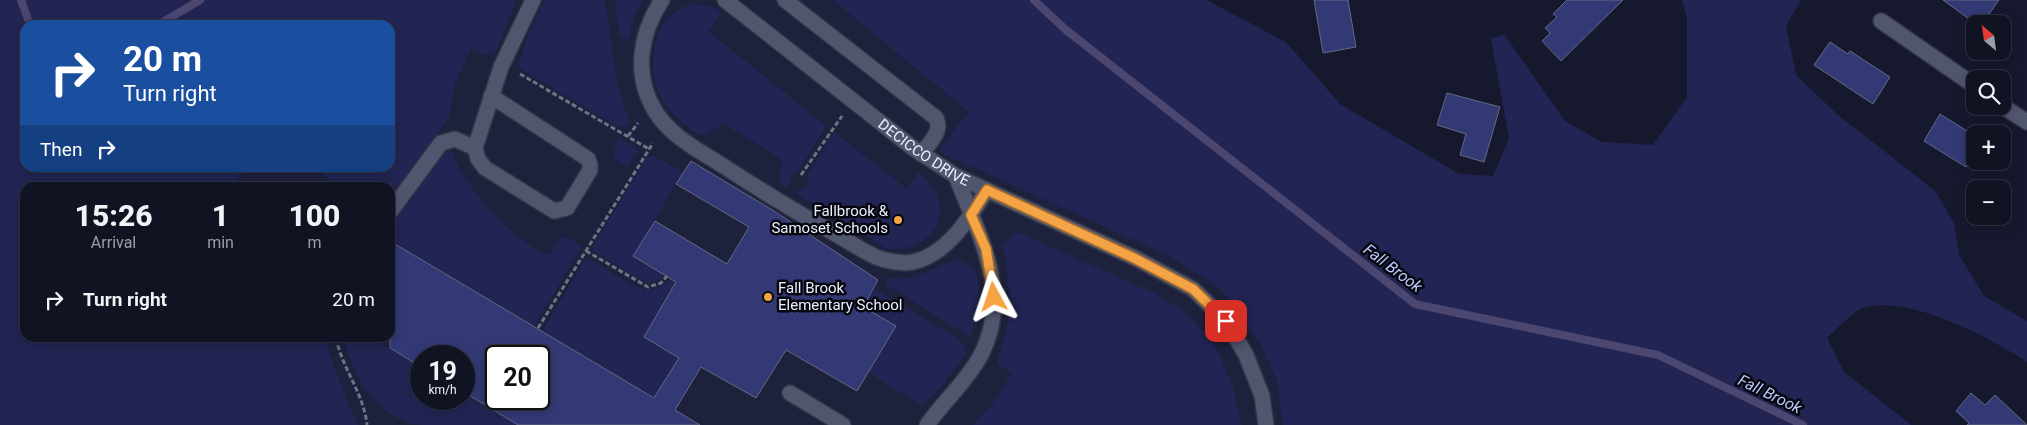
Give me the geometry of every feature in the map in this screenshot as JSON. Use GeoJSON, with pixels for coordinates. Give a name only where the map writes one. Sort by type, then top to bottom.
{"type":"FeatureCollection","features":[{"type":"Feature","properties":{"kind":"street"},"geometry":{"type":"LineString","coordinates":[[492,96],[588,159],[590,170],[567,208],[554,211],[485,168],[478,159],[475,148],[501,67],[533,0]]}},
{"type":"Feature","properties":{"kind":"street"},"geometry":{"type":"LineString","coordinates":[[662,0],[650,19],[644,37],[642,73],[648,98],[658,115],[672,132],[687,143],[793,210],[876,257],[896,262],[912,262],[942,248],[971,215],[987,190]]}},
{"type":"Feature","properties":{"kind":"street","name":"DECICCO DRIVE"},"geometry":{"type":"LineString","coordinates":[[725,0],[742,6],[921,154],[956,176],[1134,258],[1193,289],[1226,321],[1246,355],[1262,396],[1266,425]]}},
{"type":"Feature","properties":{"kind":"street"},"geometry":{"type":"LineString","coordinates":[[785,0],[936,118],[939,127],[937,132],[921,154]]}},
{"type":"Feature","properties":{"kind":"street"},"geometry":{"type":"LineString","coordinates":[[1881,21],[1966,80]]}},
{"type":"Feature","properties":{"kind":"street"},"geometry":{"type":"LineString","coordinates":[[2011,112],[2027,122]]}},
{"type":"Feature","properties":{"kind":"street"},"geometry":{"type":"LineString","coordinates":[[395,205],[441,143],[455,139],[475,148]]}},
{"type":"Feature","properties":{"kind":"street"},"geometry":{"type":"LineString","coordinates":[[928,425],[972,369],[988,338],[993,308],[991,272],[986,249],[956,176]]}},
{"type":"Feature","properties":{"kind":"street"},"geometry":{"type":"LineString","coordinates":[[790,393],[844,425]]}},
{"type":"Feature","properties":{"kind":"path"},"geometry":{"type":"LineString","coordinates":[[501,67],[531,80],[649,149]]}},
{"type":"Feature","properties":{"kind":"path"},"geometry":{"type":"LineString","coordinates":[[801,175],[844,114]]}},
{"type":"Feature","properties":{"kind":"path"},"geometry":{"type":"LineString","coordinates":[[628,136],[638,122]]}},
{"type":"Feature","properties":{"kind":"path"},"geometry":{"type":"LineString","coordinates":[[538,328],[653,143]]}},
{"type":"Feature","properties":{"kind":"path"},"geometry":{"type":"LineString","coordinates":[[586,251],[642,285],[654,287],[667,276]]}},
{"type":"Feature","properties":{"kind":"path"},"geometry":{"type":"LineString","coordinates":[[337,342],[364,410],[367,425]]}},
{"type":"Feature","properties":{"kind":"shaded area"},"geometry":{"type":"Polygon","coordinates":[[[0,0],[517,0],[496,51],[486,55],[471,49],[455,84],[449,118],[395,191],[395,182],[332,182],[321,172],[395,172],[395,20],[20,20],[20,172],[243,172],[235,182],[20,182],[20,342],[326,342],[336,373],[358,425],[0,425],[0,0]]]}},
{"type":"Feature","properties":{"kind":"shaded area","name":"Fallbrook & Samoset Schools"},"geometry":{"type":"Polygon","coordinates":[[[38,0],[1202,0],[1542,366],[1812,425],[86,425],[44,342],[395,342],[395,182],[25,182],[25,172],[395,172],[395,20],[320,20],[38,0]]]}},
{"type":"Feature","properties":{"kind":"shaded area"},"geometry":{"type":"Polygon","coordinates":[[[545,0],[605,0],[618,88],[629,121],[626,127],[618,127],[518,67],[527,37],[545,0]]]}},
{"type":"Feature","properties":{"kind":"shaded area"},"geometry":{"type":"Polygon","coordinates":[[[615,0],[643,0],[634,16],[628,39],[620,38],[615,0]]]}},
{"type":"Feature","properties":{"kind":"shaded area"},"geometry":{"type":"Polygon","coordinates":[[[833,0],[1206,0],[1286,42],[1340,104],[1459,174],[1493,176],[1509,139],[1491,39],[1504,34],[1565,121],[1602,142],[1653,145],[1687,97],[1687,18],[1682,0],[1801,0],[1786,26],[1796,75],[1837,114],[1935,191],[1954,223],[1959,255],[1984,296],[2027,321],[2027,362],[1992,341],[1949,321],[1904,307],[1883,305],[1861,309],[1827,338],[1844,372],[1911,425],[1283,425],[1277,380],[1259,341],[1220,288],[1170,256],[943,154],[940,148],[969,112],[833,0]]]}},
{"type":"Feature","properties":{"kind":"shaded area"},"geometry":{"type":"Polygon","coordinates":[[[693,4],[713,7],[720,11],[720,15],[708,31],[826,126],[798,171],[791,174],[789,185],[786,188],[778,177],[783,166],[777,156],[724,124],[705,135],[696,132],[672,113],[660,96],[653,69],[656,41],[661,28],[669,17],[680,9],[693,4]]]}},
{"type":"Feature","properties":{"kind":"shaded area"},"geometry":{"type":"Polygon","coordinates":[[[834,132],[907,189],[918,173],[921,173],[936,192],[940,207],[939,218],[929,236],[911,246],[900,249],[888,249],[795,193],[808,184],[807,177],[834,132]]]}},
{"type":"Feature","properties":{"kind":"shaded area"},"geometry":{"type":"Polygon","coordinates":[[[618,136],[638,150],[628,167],[613,156],[618,136]]]}},
{"type":"Feature","properties":{"kind":"shaded area"},"geometry":{"type":"Polygon","coordinates":[[[451,149],[466,179],[489,209],[516,235],[545,254],[550,254],[562,237],[566,237],[582,246],[534,327],[395,246],[395,214],[433,163],[451,149]]]}},
{"type":"Feature","properties":{"kind":"shaded area"},"geometry":{"type":"Polygon","coordinates":[[[654,156],[683,172],[633,256],[664,274],[658,281],[647,283],[594,252],[593,246],[647,157],[654,156]]]}},
{"type":"Feature","properties":{"kind":"shaded area"},"geometry":{"type":"Polygon","coordinates":[[[1019,233],[1155,293],[1181,309],[1204,331],[1218,351],[1234,390],[1241,425],[973,425],[993,403],[1012,373],[998,365],[997,361],[1006,332],[1009,302],[1009,287],[1002,243],[1009,241],[1013,234],[1019,233]]]}},
{"type":"Feature","properties":{"kind":"shaded area"},"geometry":{"type":"Polygon","coordinates":[[[586,259],[597,263],[639,288],[660,287],[671,279],[676,282],[644,336],[679,358],[654,398],[542,331],[586,259]]]}},
{"type":"Feature","properties":{"kind":"shaded area"},"geometry":{"type":"Polygon","coordinates":[[[957,260],[968,264],[975,272],[979,282],[979,305],[970,337],[887,285],[886,280],[887,278],[899,279],[916,276],[957,260]]]}},
{"type":"Feature","properties":{"kind":"shaded area"},"geometry":{"type":"Polygon","coordinates":[[[874,288],[957,338],[964,345],[966,353],[942,386],[924,404],[919,404],[868,372],[896,327],[863,307],[874,288]]]}},
{"type":"Feature","properties":{"kind":"shaded area"},"geometry":{"type":"Polygon","coordinates":[[[345,342],[379,342],[410,360],[410,410],[475,410],[475,399],[485,405],[485,410],[493,410],[518,425],[411,424],[385,410],[375,400],[366,390],[353,366],[345,342]]]}},
{"type":"Feature","properties":{"kind":"building"},"geometry":{"type":"Polygon","coordinates":[[[1314,0],[1348,0],[1356,47],[1323,53],[1314,0]]]}},
{"type":"Feature","properties":{"kind":"building"},"geometry":{"type":"Polygon","coordinates":[[[1567,0],[1623,0],[1561,61],[1542,41],[1550,33],[1545,28],[1557,17],[1553,14],[1567,0]]]}},
{"type":"Feature","properties":{"kind":"building"},"geometry":{"type":"Polygon","coordinates":[[[1943,0],[1999,0],[1988,15],[1966,15],[1966,17],[1943,0]]]}},
{"type":"Feature","properties":{"kind":"building"},"geometry":{"type":"Polygon","coordinates":[[[1830,42],[1848,54],[1850,51],[1890,77],[1873,104],[1814,65],[1830,42]]]}},
{"type":"Feature","properties":{"kind":"building"},"geometry":{"type":"Polygon","coordinates":[[[1447,93],[1500,107],[1484,162],[1460,155],[1466,134],[1437,125],[1447,93]]]}},
{"type":"Feature","properties":{"kind":"building"},"geometry":{"type":"Polygon","coordinates":[[[1940,114],[1966,130],[1966,167],[1924,141],[1940,114]]]}},
{"type":"Feature","properties":{"kind":"building","name":"Fall Brook Elementary School"},"geometry":{"type":"Polygon","coordinates":[[[691,161],[774,211],[878,280],[863,307],[896,326],[857,391],[786,350],[756,398],[701,367],[675,410],[700,425],[518,425],[493,410],[550,410],[550,345],[485,345],[485,405],[475,399],[475,345],[410,345],[410,360],[390,348],[390,342],[395,342],[395,244],[654,398],[679,358],[644,337],[676,282],[633,256],[655,221],[727,264],[749,227],[676,184],[691,161]]]}},
{"type":"Feature","properties":{"kind":"building"},"geometry":{"type":"Polygon","coordinates":[[[1971,393],[1985,405],[1995,395],[2027,425],[1967,425],[1969,423],[1956,411],[1971,393]]]}},
{"type":"Feature","properties":{"kind":"waterway","name":"Fall Brook"},"geometry":{"type":"LineString","coordinates":[[21,0],[28,20]]}},
{"type":"Feature","properties":{"kind":"waterway","name":"Fall Brook"},"geometry":{"type":"LineString","coordinates":[[166,20],[200,0]]}},
{"type":"Feature","properties":{"kind":"waterway","name":"Fall Brook"},"geometry":{"type":"LineString","coordinates":[[1034,0],[1066,30],[1415,304],[1658,355],[1803,425]]}},
{"type":"Feature","properties":{"kind":"place","name":"Fallbrook & Samoset Schools"},"geometry":{"type":"Point","coordinates":[898,220]}},
{"type":"Feature","properties":{"kind":"place","name":"Fall Brook Elementary School"},"geometry":{"type":"Point","coordinates":[768,297]}},
{"type":"Feature","properties":{"kind":"route"},"geometry":{"type":"LineString","coordinates":[[994,297],[986,249],[971,215],[987,190],[1134,258],[1193,289],[1226,321]]}}]}
